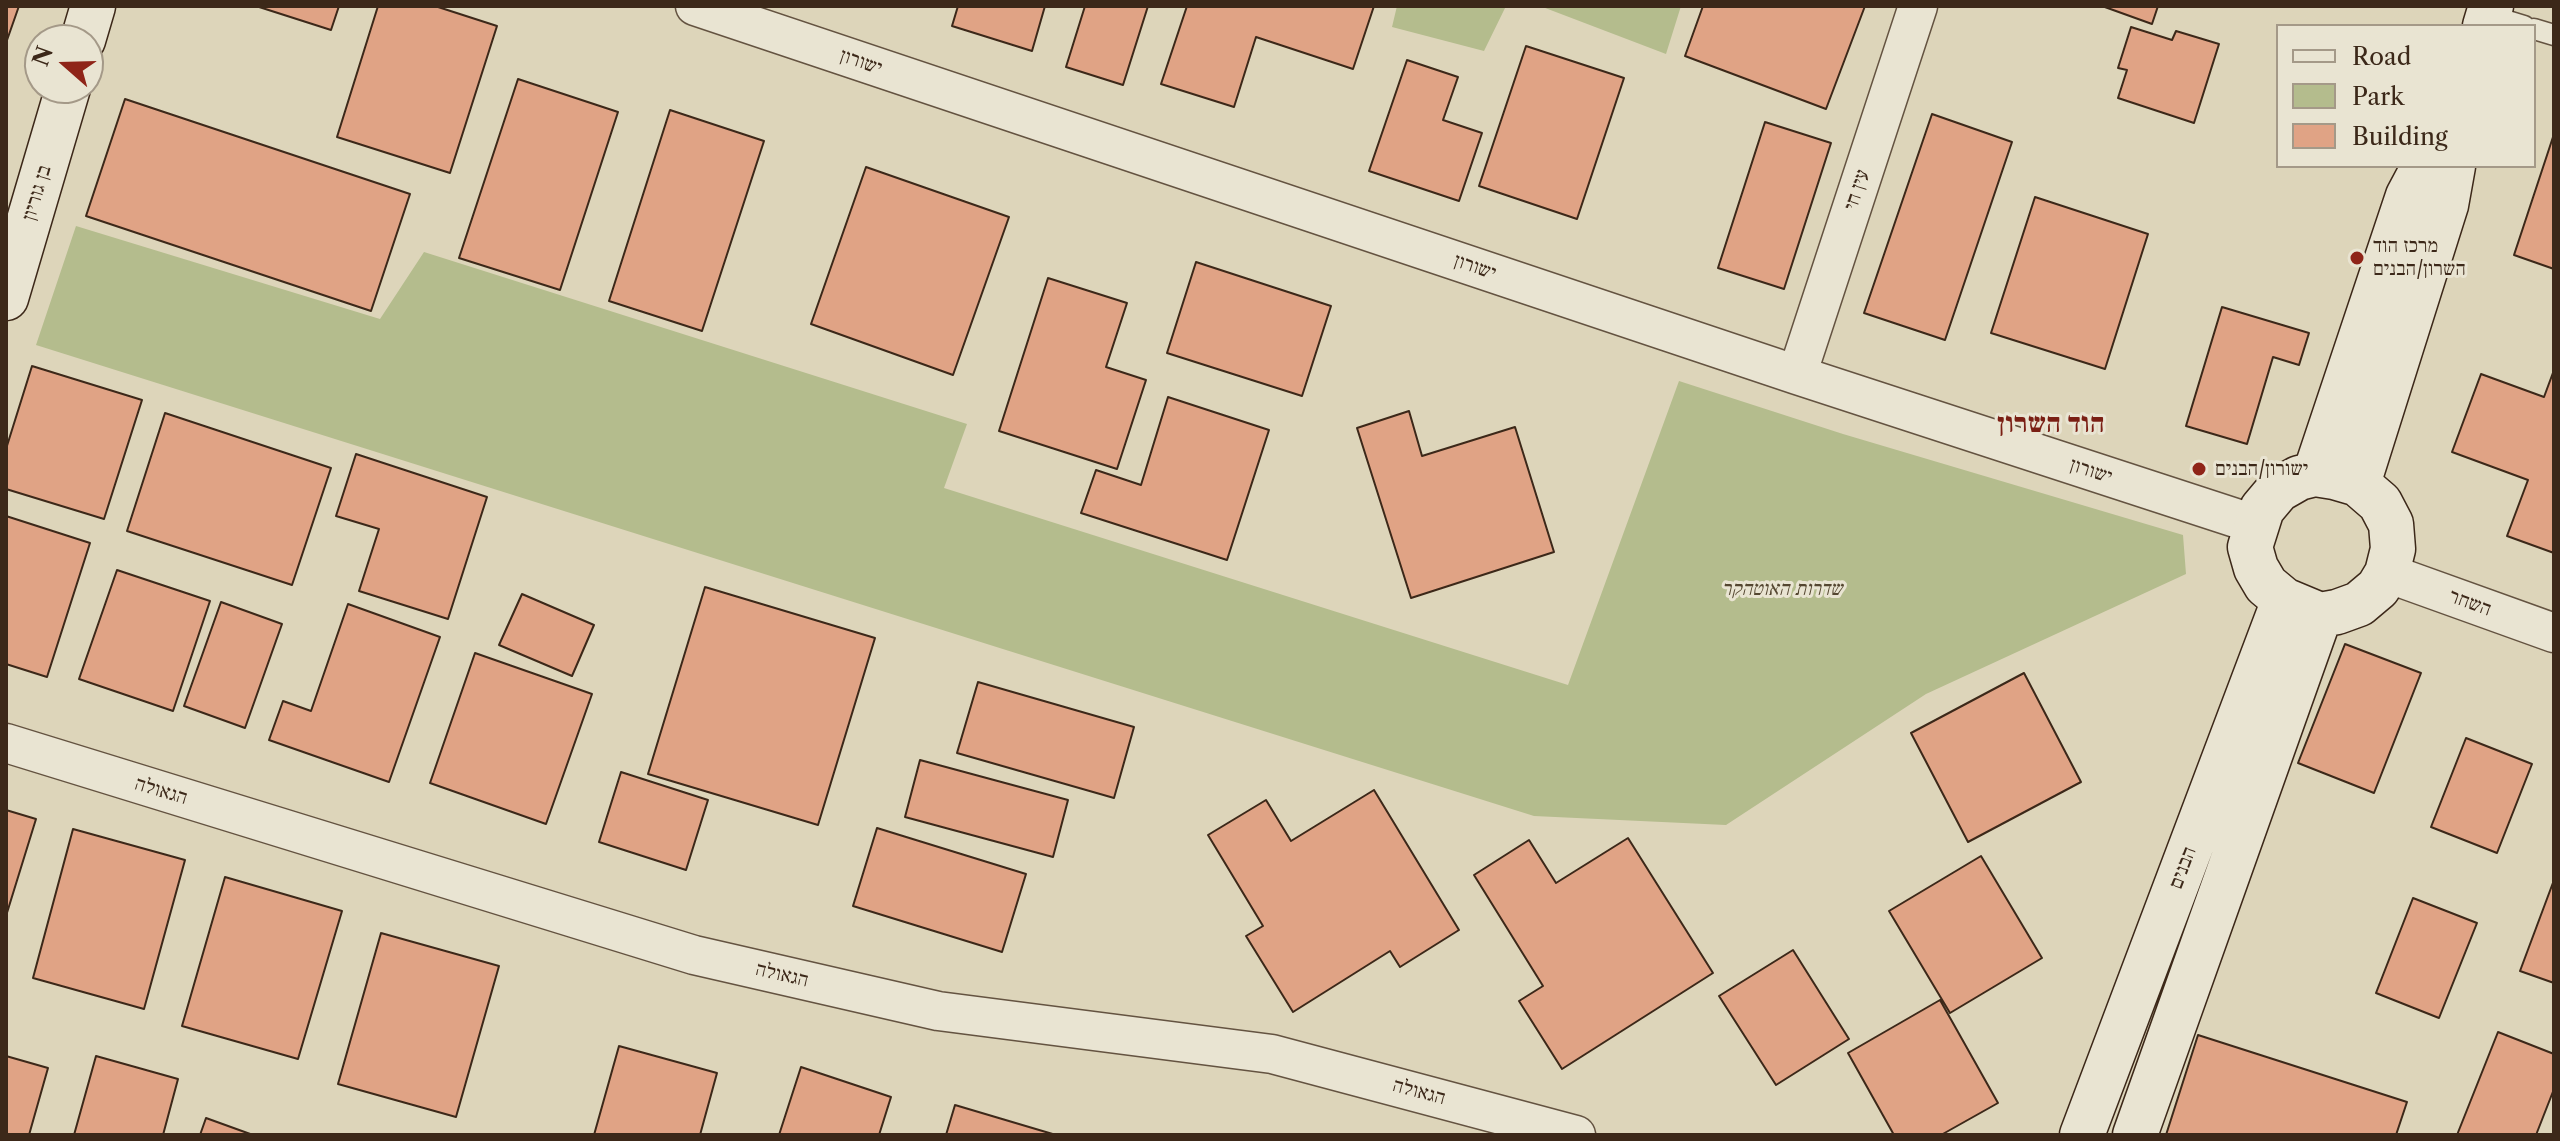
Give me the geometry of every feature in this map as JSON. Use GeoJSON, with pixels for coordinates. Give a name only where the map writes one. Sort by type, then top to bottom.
{"type":"FeatureCollection","features":[{"type":"Feature","properties":{"kind":"street","name":"ישורון"},"geometry":{"type":"LineString","coordinates":[[695,6],[1797,375],[2257,525]]}},
{"type":"Feature","properties":{"kind":"street","name":"עין חי"},"geometry":{"type":"LineString","coordinates":[[1797,375],[1918,6]]}},
{"type":"Feature","properties":{"kind":"street","name":"בן גוריון"},"geometry":{"type":"LineString","coordinates":[[6,298],[63,104]]}},
{"type":"Feature","properties":{"kind":"street"},"geometry":{"type":"LineString","coordinates":[[2315,474],[2408,196],[2423,168]]}},
{"type":"Feature","properties":{"kind":"street"},"geometry":{"type":"LineString","coordinates":[[2358,484],[2446,205],[2453,168]]}},
{"type":"Feature","properties":{"kind":"street"},"geometry":{"type":"LineString","coordinates":[[2315,474],[2358,484],[2380,503],[2391,524],[2393,549],[2387,573],[2378,588],[2359,604],[2302,608],[2266,585],[2256,568],[2250,547],[2262,509],[2278,490],[2299,478],[2315,474]]}},
{"type":"Feature","properties":{"kind":"street","name":"השחר"},"geometry":{"type":"LineString","coordinates":[[2387,573],[2554,633]]}},
{"type":"Feature","properties":{"kind":"street"},"geometry":{"type":"LineString","coordinates":[[2135,1135],[2302,608]]}},
{"type":"Feature","properties":{"kind":"street","name":"הבנים"},"geometry":{"type":"LineString","coordinates":[[2082,1135],[2302,608]]}},
{"type":"Feature","properties":{"kind":"street","name":"הגאולה"},"geometry":{"type":"LineString","coordinates":[[6,743],[694,955],[938,1011],[1272,1054],[1526,1128],[1576,1135]]}},
{"type":"Feature","properties":{"kind":"green space"},"geometry":{"type":"Polygon","coordinates":[[[1397,6],[1506,6],[1484,51],[1392,27],[1397,6]]]}},
{"type":"Feature","properties":{"kind":"green space"},"geometry":{"type":"Polygon","coordinates":[[[1540,6],[1681,6],[1666,54],[1540,6]]]}},
{"type":"Feature","properties":{"kind":"green space","name":"שדרות האוטהקר"},"geometry":{"type":"Polygon","coordinates":[[[76,226],[380,319],[424,252],[967,424],[944,488],[1568,685],[1679,381],[1843,434],[2183,535],[2186,574],[1926,694],[1726,825],[1534,816],[36,345],[76,226]]]}},
{"type":"Feature","properties":{"kind":"building"},"geometry":{"type":"Polygon","coordinates":[[[6,6],[19,6],[6,43],[6,6]]]}},
{"type":"Feature","properties":{"kind":"building"},"geometry":{"type":"Polygon","coordinates":[[[256,6],[339,6],[331,30],[256,6]]]}},
{"type":"Feature","properties":{"kind":"building"},"geometry":{"type":"Polygon","coordinates":[[[378,6],[435,6],[497,26],[450,173],[337,137],[378,6]]]}},
{"type":"Feature","properties":{"kind":"building"},"geometry":{"type":"Polygon","coordinates":[[[958,6],[1045,6],[1032,51],[952,26],[958,6]]]}},
{"type":"Feature","properties":{"kind":"building"},"geometry":{"type":"Polygon","coordinates":[[[1085,6],[1148,6],[1123,85],[1066,67],[1085,6]]]}},
{"type":"Feature","properties":{"kind":"building"},"geometry":{"type":"Polygon","coordinates":[[[1187,6],[1374,6],[1353,69],[1256,37],[1234,107],[1161,84],[1187,6]]]}},
{"type":"Feature","properties":{"kind":"building"},"geometry":{"type":"Polygon","coordinates":[[[1703,6],[1865,6],[1826,109],[1685,56],[1703,6]]]}},
{"type":"Feature","properties":{"kind":"building"},"geometry":{"type":"Polygon","coordinates":[[[2102,6],[2158,6],[2152,24],[2102,6]]]}},
{"type":"Feature","properties":{"kind":"building"},"geometry":{"type":"Polygon","coordinates":[[[2131,27],[2172,40],[2176,31],[2219,44],[2194,123],[2118,98],[2127,70],[2118,68],[2131,27]]]}},
{"type":"Feature","properties":{"kind":"building"},"geometry":{"type":"Polygon","coordinates":[[[1526,46],[1624,78],[1577,219],[1479,186],[1526,46]]]}},
{"type":"Feature","properties":{"kind":"building"},"geometry":{"type":"Polygon","coordinates":[[[1407,60],[1458,77],[1443,120],[1482,133],[1459,201],[1369,171],[1407,60]]]}},
{"type":"Feature","properties":{"kind":"building"},"geometry":{"type":"Polygon","coordinates":[[[518,79],[618,112],[560,290],[459,258],[518,79]]]}},
{"type":"Feature","properties":{"kind":"building"},"geometry":{"type":"Polygon","coordinates":[[[125,99],[410,194],[371,311],[86,216],[125,99]]]}},
{"type":"Feature","properties":{"kind":"building"},"geometry":{"type":"Polygon","coordinates":[[[670,110],[764,141],[702,331],[609,301],[670,110]]]}},
{"type":"Feature","properties":{"kind":"building"},"geometry":{"type":"Polygon","coordinates":[[[1932,114],[2012,142],[1945,340],[1864,313],[1932,114]]]}},
{"type":"Feature","properties":{"kind":"building"},"geometry":{"type":"Polygon","coordinates":[[[1765,122],[1831,143],[1784,289],[1718,268],[1765,122]]]}},
{"type":"Feature","properties":{"kind":"building"},"geometry":{"type":"Polygon","coordinates":[[[2554,134],[2554,269],[2514,255],[2554,134]]]}},
{"type":"Feature","properties":{"kind":"building"},"geometry":{"type":"Polygon","coordinates":[[[866,167],[1009,217],[953,375],[811,324],[866,167]]]}},
{"type":"Feature","properties":{"kind":"building"},"geometry":{"type":"Polygon","coordinates":[[[2035,197],[2148,234],[2105,369],[1991,333],[2035,197]]]}},
{"type":"Feature","properties":{"kind":"building"},"geometry":{"type":"Polygon","coordinates":[[[1196,262],[1331,306],[1302,396],[1167,353],[1196,262]]]}},
{"type":"Feature","properties":{"kind":"building"},"geometry":{"type":"Polygon","coordinates":[[[1048,278],[1127,303],[1106,367],[1146,380],[1117,469],[999,431],[1048,278]]]}},
{"type":"Feature","properties":{"kind":"building"},"geometry":{"type":"Polygon","coordinates":[[[2222,307],[2309,333],[2299,365],[2273,357],[2247,444],[2186,426],[2222,307]]]}},
{"type":"Feature","properties":{"kind":"building"},"geometry":{"type":"Polygon","coordinates":[[[32,366],[142,400],[104,519],[6,489],[6,449],[32,366]]]}},
{"type":"Feature","properties":{"kind":"building"},"geometry":{"type":"Polygon","coordinates":[[[2554,370],[2554,553],[2507,536],[2528,480],[2452,452],[2481,374],[2544,397],[2554,370]]]}},
{"type":"Feature","properties":{"kind":"building"},"geometry":{"type":"Polygon","coordinates":[[[1168,397],[1269,430],[1227,560],[1081,513],[1096,470],[1141,485],[1168,397]]]}},
{"type":"Feature","properties":{"kind":"building"},"geometry":{"type":"Polygon","coordinates":[[[1409,411],[1422,456],[1515,427],[1554,552],[1411,598],[1357,428],[1409,411]]]}},
{"type":"Feature","properties":{"kind":"building"},"geometry":{"type":"Polygon","coordinates":[[[165,413],[331,468],[292,585],[127,531],[165,413]]]}},
{"type":"Feature","properties":{"kind":"building"},"geometry":{"type":"Polygon","coordinates":[[[356,454],[487,497],[448,619],[359,591],[379,529],[336,516],[356,454]]]}},
{"type":"Feature","properties":{"kind":"building"},"geometry":{"type":"Polygon","coordinates":[[[6,516],[90,543],[47,677],[6,664],[6,516]]]}},
{"type":"Feature","properties":{"kind":"building"},"geometry":{"type":"Polygon","coordinates":[[[117,570],[210,601],[173,711],[79,679],[117,570]]]}},
{"type":"Feature","properties":{"kind":"building"},"geometry":{"type":"Polygon","coordinates":[[[705,587],[875,638],[818,825],[648,774],[705,587]]]}},
{"type":"Feature","properties":{"kind":"building"},"geometry":{"type":"Polygon","coordinates":[[[522,594],[594,625],[572,676],[499,645],[522,594]]]}},
{"type":"Feature","properties":{"kind":"building"},"geometry":{"type":"Polygon","coordinates":[[[221,602],[282,624],[245,728],[184,706],[221,602]]]}},
{"type":"Feature","properties":{"kind":"building"},"geometry":{"type":"Polygon","coordinates":[[[348,604],[440,637],[389,782],[269,740],[283,701],[311,711],[348,604]]]}},
{"type":"Feature","properties":{"kind":"building"},"geometry":{"type":"Polygon","coordinates":[[[2345,644],[2421,673],[2374,793],[2298,763],[2345,644]]]}},
{"type":"Feature","properties":{"kind":"building"},"geometry":{"type":"Polygon","coordinates":[[[475,653],[592,694],[546,824],[430,783],[475,653]]]}},
{"type":"Feature","properties":{"kind":"building"},"geometry":{"type":"Polygon","coordinates":[[[2024,673],[2081,782],[1968,842],[1911,733],[2024,673]]]}},
{"type":"Feature","properties":{"kind":"building"},"geometry":{"type":"Polygon","coordinates":[[[978,682],[1134,727],[1114,798],[957,753],[978,682]]]}},
{"type":"Feature","properties":{"kind":"building"},"geometry":{"type":"Polygon","coordinates":[[[2466,738],[2532,764],[2497,853],[2431,827],[2466,738]]]}},
{"type":"Feature","properties":{"kind":"building"},"geometry":{"type":"Polygon","coordinates":[[[920,760],[1068,800],[1053,857],[905,817],[920,760]]]}},
{"type":"Feature","properties":{"kind":"building"},"geometry":{"type":"Polygon","coordinates":[[[621,772],[708,800],[686,870],[599,842],[621,772]]]}},
{"type":"Feature","properties":{"kind":"building"},"geometry":{"type":"Polygon","coordinates":[[[1374,790],[1459,930],[1400,967],[1390,951],[1293,1012],[1246,936],[1263,926],[1208,835],[1266,800],[1291,841],[1374,790]]]}},
{"type":"Feature","properties":{"kind":"building"},"geometry":{"type":"Polygon","coordinates":[[[6,810],[36,819],[6,916],[6,810]]]}},
{"type":"Feature","properties":{"kind":"building"},"geometry":{"type":"Polygon","coordinates":[[[877,828],[1026,874],[1002,952],[853,906],[877,828]]]}},
{"type":"Feature","properties":{"kind":"building"},"geometry":{"type":"Polygon","coordinates":[[[73,829],[185,860],[144,1009],[33,978],[73,829]]]}},
{"type":"Feature","properties":{"kind":"building"},"geometry":{"type":"Polygon","coordinates":[[[1628,838],[1713,973],[1562,1069],[1519,1001],[1543,986],[1474,875],[1529,840],[1556,883],[1628,838]]]}},
{"type":"Feature","properties":{"kind":"building"},"geometry":{"type":"Polygon","coordinates":[[[1981,856],[2042,958],[1950,1013],[1889,911],[1981,856]]]}},
{"type":"Feature","properties":{"kind":"building"},"geometry":{"type":"Polygon","coordinates":[[[225,877],[342,911],[298,1059],[182,1026],[225,877]]]}},
{"type":"Feature","properties":{"kind":"building"},"geometry":{"type":"Polygon","coordinates":[[[2554,880],[2554,983],[2520,971],[2554,880]]]}},
{"type":"Feature","properties":{"kind":"building"},"geometry":{"type":"Polygon","coordinates":[[[2413,898],[2477,923],[2439,1018],[2376,993],[2413,898]]]}},
{"type":"Feature","properties":{"kind":"building"},"geometry":{"type":"Polygon","coordinates":[[[381,933],[499,966],[456,1117],[338,1084],[381,933]]]}},
{"type":"Feature","properties":{"kind":"building"},"geometry":{"type":"Polygon","coordinates":[[[1793,950],[1849,1039],[1776,1085],[1719,996],[1793,950]]]}},
{"type":"Feature","properties":{"kind":"building"},"geometry":{"type":"Polygon","coordinates":[[[1940,1000],[1998,1103],[1941,1135],[1894,1135],[1848,1053],[1940,1000]]]}},
{"type":"Feature","properties":{"kind":"building"},"geometry":{"type":"Polygon","coordinates":[[[2498,1032],[2554,1054],[2554,1089],[2536,1135],[2457,1135],[2498,1032]]]}},
{"type":"Feature","properties":{"kind":"building"},"geometry":{"type":"Polygon","coordinates":[[[2198,1035],[2407,1102],[2396,1135],[2166,1135],[2198,1035]]]}},
{"type":"Feature","properties":{"kind":"building"},"geometry":{"type":"Polygon","coordinates":[[[619,1046],[717,1073],[700,1135],[594,1135],[619,1046]]]}},
{"type":"Feature","properties":{"kind":"building"},"geometry":{"type":"Polygon","coordinates":[[[6,1056],[48,1068],[29,1135],[6,1135],[6,1056]]]}},
{"type":"Feature","properties":{"kind":"building"},"geometry":{"type":"Polygon","coordinates":[[[96,1056],[178,1079],[163,1135],[74,1135],[96,1056]]]}},
{"type":"Feature","properties":{"kind":"building"},"geometry":{"type":"Polygon","coordinates":[[[801,1067],[891,1097],[879,1135],[779,1135],[801,1067]]]}},
{"type":"Feature","properties":{"kind":"building"},"geometry":{"type":"Polygon","coordinates":[[[955,1105],[1056,1135],[946,1135],[955,1105]]]}},
{"type":"Feature","properties":{"kind":"building"},"geometry":{"type":"Polygon","coordinates":[[[206,1118],[253,1135],[200,1135],[206,1118]]]}},
{"type":"Feature","properties":{"kind":"place","name":"מרכז הוד השרון/הבנים"},"geometry":{"type":"Point","coordinates":[2357,258]}},
{"type":"Feature","properties":{"kind":"place","name":"ישורון/הבנים"},"geometry":{"type":"Point","coordinates":[2199,469]}},
{"type":"Feature","properties":{"kind":"district","name":"הוד השרון"},"geometry":{"type":"Point","coordinates":[2051,424]}}]}
